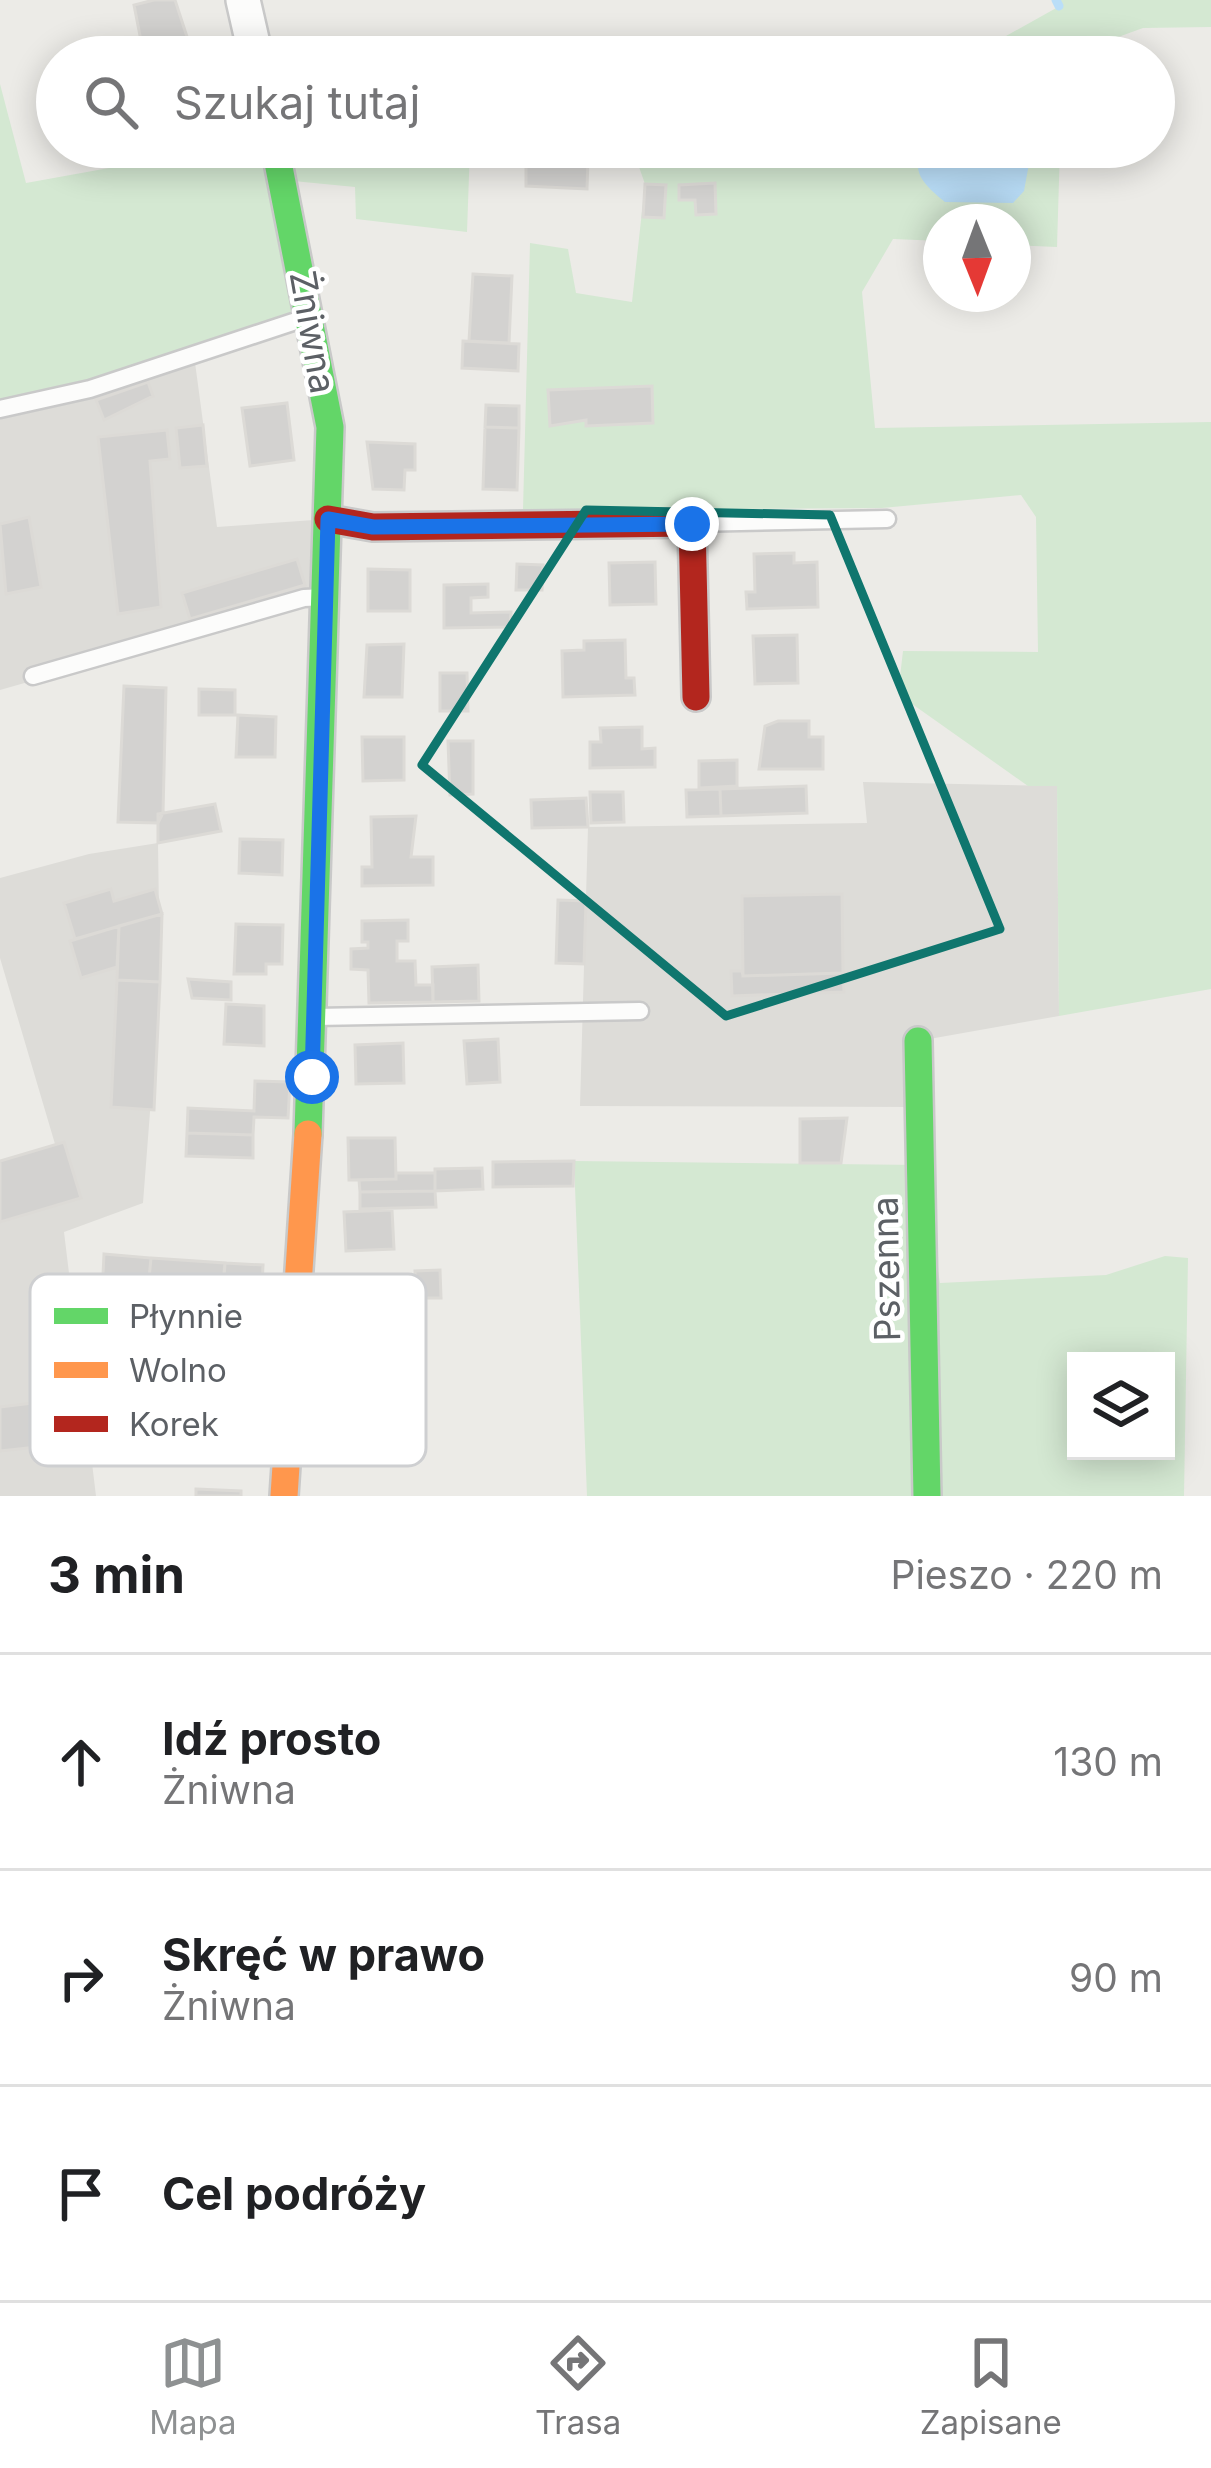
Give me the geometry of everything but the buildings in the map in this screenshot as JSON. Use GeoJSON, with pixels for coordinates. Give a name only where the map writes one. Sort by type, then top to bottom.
{"type":"FeatureCollection","features":[{"type":"Feature","properties":{"kind":"street"},"geometry":{"type":"LineString","coordinates":[[243,0],[251,36]]}},
{"type":"Feature","properties":{"kind":"street","name":"Żniwna"},"geometry":{"type":"LineString","coordinates":[[280,168],[330,427],[314,1017],[298,1274]]}},
{"type":"Feature","properties":{"kind":"street"},"geometry":{"type":"LineString","coordinates":[[328,519],[373,527],[692,524],[696,697]]}},
{"type":"Feature","properties":{"kind":"street","name":"Pszenna"},"geometry":{"type":"LineString","coordinates":[[918,1041],[927,1496]]}},
{"type":"Feature","properties":{"kind":"street","name":"Żniwna"},"geometry":{"type":"LineString","coordinates":[[284,1496],[286,1466]]}},
{"type":"Feature","properties":{"kind":"lane"},"geometry":{"type":"LineString","coordinates":[[0,410],[90,389],[312,316]]}},
{"type":"Feature","properties":{"kind":"lane"},"geometry":{"type":"LineString","coordinates":[[692,524],[887,519]]}},
{"type":"Feature","properties":{"kind":"lane"},"geometry":{"type":"LineString","coordinates":[[33,676],[304,598],[326,596]]}},
{"type":"Feature","properties":{"kind":"lane"},"geometry":{"type":"LineString","coordinates":[[314,1017],[640,1011]]}},
{"type":"Feature","properties":{"kind":"highlighted area"},"geometry":{"type":"Polygon","coordinates":[[[586,510],[830,515],[1000,929],[726,1016],[422,765],[586,510]]]}},
{"type":"Feature","properties":{"kind":"shaded area"},"geometry":{"type":"Polygon","coordinates":[[[194,355],[217,527],[328,519],[326,597],[0,690],[0,409],[194,355]]]}},
{"type":"Feature","properties":{"kind":"shaded area"},"geometry":{"type":"Polygon","coordinates":[[[863,782],[1057,786],[1059,1016],[918,1041],[919,1107],[580,1106],[588,827],[867,823],[863,782]]]}},
{"type":"Feature","properties":{"kind":"shaded area"},"geometry":{"type":"Polygon","coordinates":[[[158,843],[160,982],[143,1203],[64,1232],[69,1274],[30,1274],[30,1466],[92,1466],[96,1496],[0,1496],[0,1161],[55,1144],[0,958],[0,878],[89,854],[158,843]]]}},
{"type":"Feature","properties":{"kind":"green space"},"geometry":{"type":"Polygon","coordinates":[[[1057,0],[1211,0],[1211,27],[1143,28],[1121,36],[1006,36],[1058,7],[1057,0]]]}},
{"type":"Feature","properties":{"kind":"green space"},"geometry":{"type":"Polygon","coordinates":[[[0,84],[26,183],[109,168],[469,168],[467,232],[356,219],[355,187],[283,180],[312,316],[0,409],[0,84]]]}},
{"type":"Feature","properties":{"kind":"green space"},"geometry":{"type":"Polygon","coordinates":[[[639,168],[1059,168],[1057,247],[1031,246],[1031,204],[923,204],[923,240],[893,239],[862,292],[875,428],[1211,422],[1211,989],[1059,1016],[1057,786],[1028,786],[898,694],[903,651],[1038,652],[1036,517],[1021,495],[882,508],[523,510],[530,243],[568,249],[576,293],[632,302],[645,184],[639,168]]]}},
{"type":"Feature","properties":{"kind":"green space"},"geometry":{"type":"Polygon","coordinates":[[[574,1161],[920,1165],[940,1283],[1106,1275],[1165,1256],[1188,1258],[1184,1496],[587,1496],[574,1161]]]}},
{"type":"Feature","properties":{"kind":"water"},"geometry":{"type":"Polygon","coordinates":[[[918,168],[1028,168],[1024,191],[1013,203],[945,202],[918,168]]]}},
{"type":"Feature","properties":{"kind":"waterway"},"geometry":{"type":"LineString","coordinates":[[1056,0],[1059,6]]}},
{"type":"Feature","properties":{"kind":"traffic: fast"},"geometry":{"type":"LineString","coordinates":[[279,168],[330,427],[308,1134]]}},
{"type":"Feature","properties":{"kind":"traffic: fast"},"geometry":{"type":"LineString","coordinates":[[918,1041],[927,1496]]}},
{"type":"Feature","properties":{"kind":"traffic: slow"},"geometry":{"type":"LineString","coordinates":[[299,1274],[308,1134]]}},
{"type":"Feature","properties":{"kind":"traffic: slow"},"geometry":{"type":"LineString","coordinates":[[284,1496],[286,1466]]}},
{"type":"Feature","properties":{"kind":"traffic: jam"},"geometry":{"type":"LineString","coordinates":[[328,519],[373,527],[692,523],[696,697]]}},
{"type":"Feature","properties":{"kind":"route"},"geometry":{"type":"LineString","coordinates":[[312,1077],[328,519],[373,527],[692,524]]}}]}
